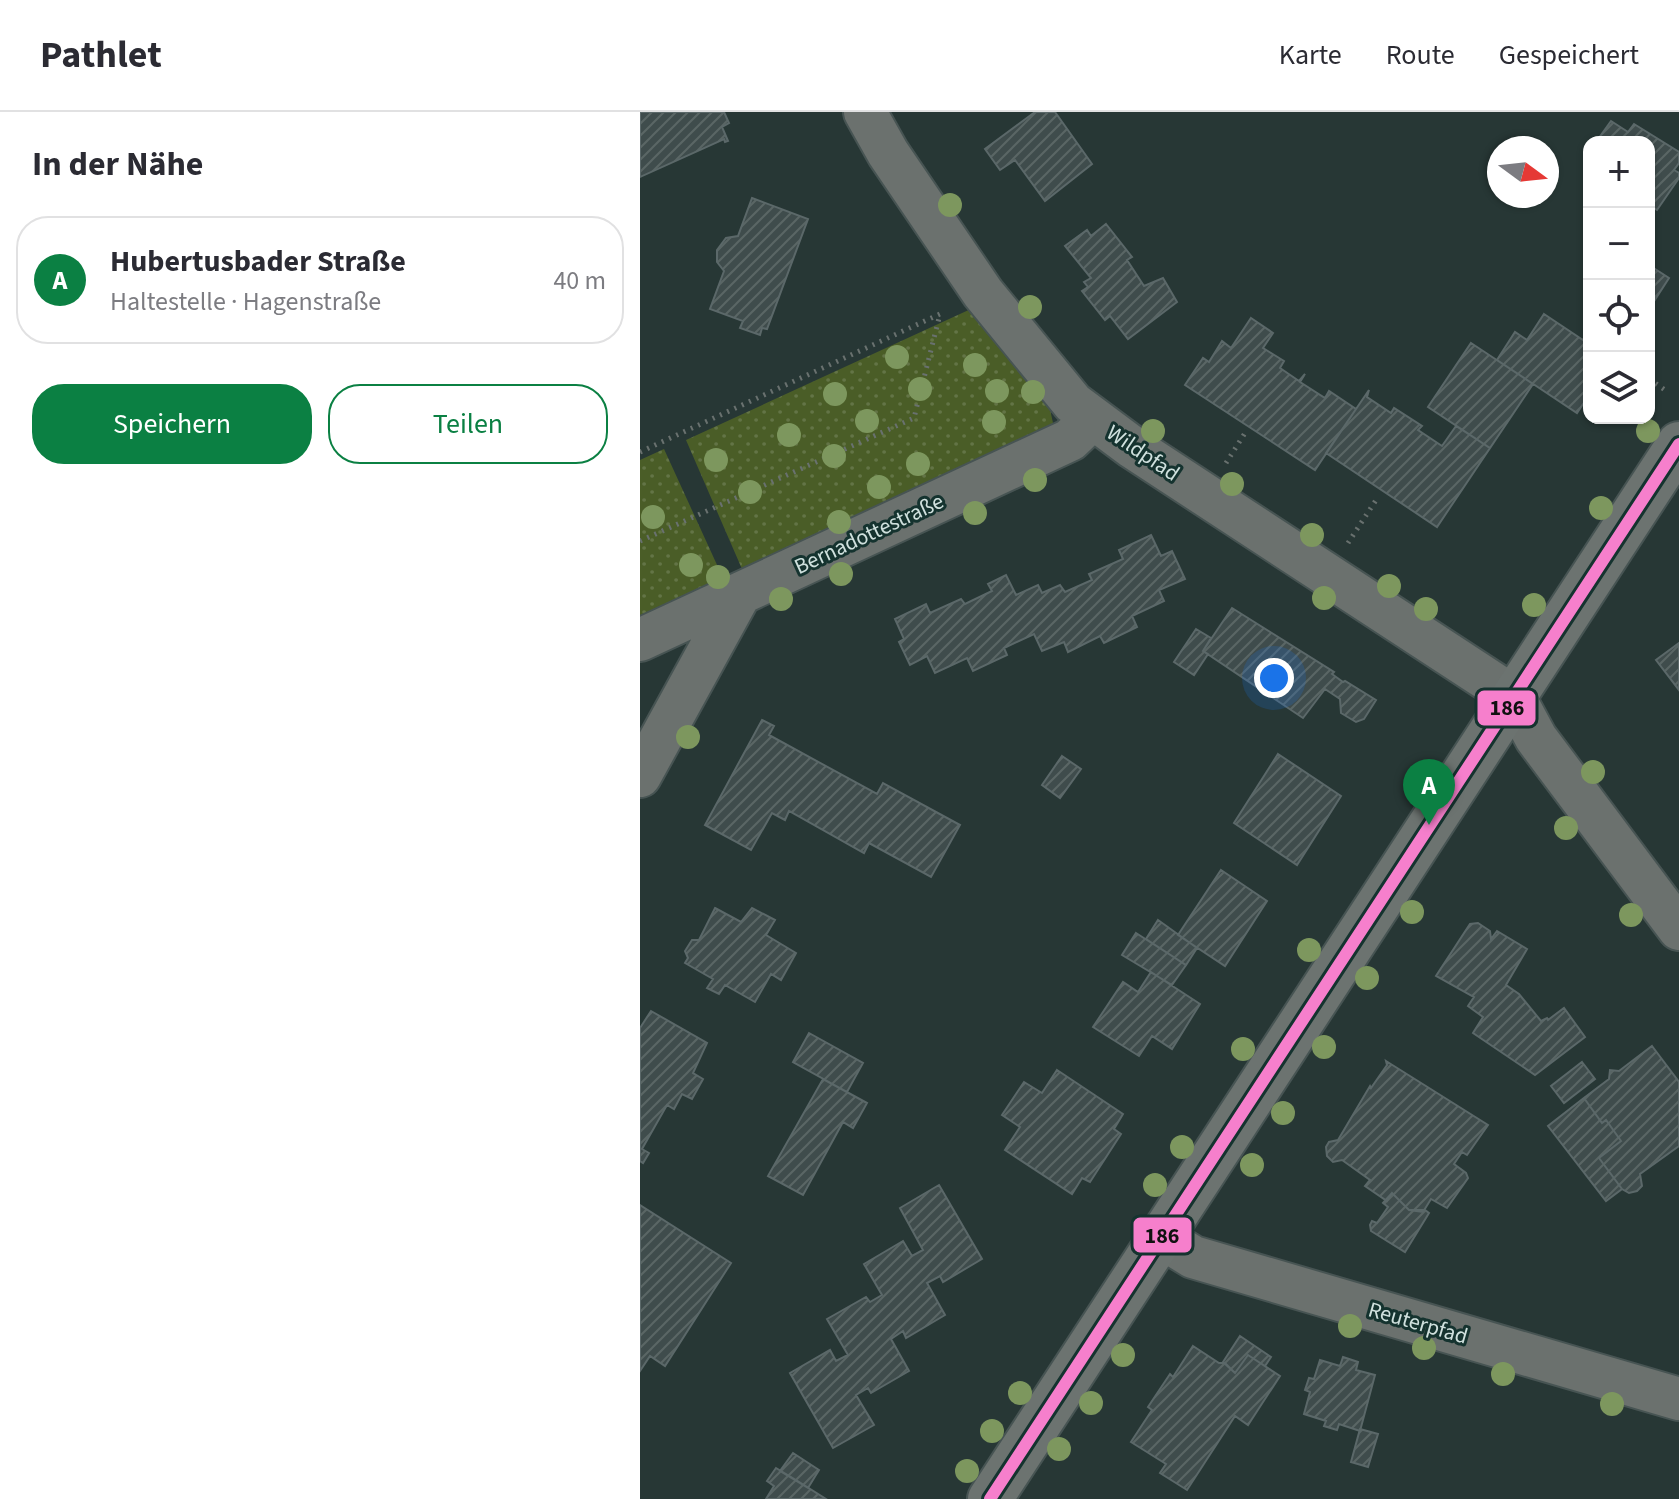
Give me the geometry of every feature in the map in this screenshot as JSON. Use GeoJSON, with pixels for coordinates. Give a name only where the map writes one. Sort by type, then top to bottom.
{"type":"FeatureCollection","features":[{"type":"Feature","properties":{"kind":"main road"},"geometry":{"type":"LineString","coordinates":[[990,1499],[1679,444]]}},
{"type":"Feature","properties":{"kind":"street","name":"Wildpfad"},"geometry":{"type":"LineString","coordinates":[[865,112],[888,153],[983,293],[1059,388],[1092,419],[1514,697]]}},
{"type":"Feature","properties":{"kind":"street","name":"Bernadottestraße"},"geometry":{"type":"LineString","coordinates":[[640,640],[1070,440],[1092,419]]}},
{"type":"Feature","properties":{"kind":"street"},"geometry":{"type":"LineString","coordinates":[[640,776],[740,594]]}},
{"type":"Feature","properties":{"kind":"street"},"geometry":{"type":"LineString","coordinates":[[1514,697],[1536,738],[1679,929]]}},
{"type":"Feature","properties":{"kind":"street","name":"Reuterpfad"},"geometry":{"type":"LineString","coordinates":[[1162,1238],[1193,1257],[1679,1399]]}},
{"type":"Feature","properties":{"kind":"path"},"geometry":{"type":"LineString","coordinates":[[640,452],[949,309]]}},
{"type":"Feature","properties":{"kind":"path"},"geometry":{"type":"LineString","coordinates":[[640,541],[914,418],[940,314]]}},
{"type":"Feature","properties":{"kind":"path"},"geometry":{"type":"LineString","coordinates":[[1655,383],[1665,390]]}},
{"type":"Feature","properties":{"kind":"path"},"geometry":{"type":"LineString","coordinates":[[1223,467],[1245,433]]}},
{"type":"Feature","properties":{"kind":"path"},"geometry":{"type":"LineString","coordinates":[[1345,547],[1378,497]]}},
{"type":"Feature","properties":{"kind":"green space"},"geometry":{"type":"Polygon","coordinates":[[[973,308],[1048,400],[1053,423],[1045,432],[742,569],[686,440],[973,308]]]}},
{"type":"Feature","properties":{"kind":"green space"},"geometry":{"type":"Polygon","coordinates":[[[664,449],[723,578],[640,616],[640,460],[664,449]]]}},
{"type":"Feature","properties":{"kind":"building"},"geometry":{"type":"Polygon","coordinates":[[[640,112],[724,112],[729,123],[722,127],[728,141],[724,139],[640,177],[640,112]]]}},
{"type":"Feature","properties":{"kind":"building"},"geometry":{"type":"Polygon","coordinates":[[[1035,112],[1055,112],[1092,164],[1045,201],[1015,160],[1000,170],[985,149],[1035,112]]]}},
{"type":"Feature","properties":{"kind":"building"},"geometry":{"type":"Polygon","coordinates":[[[1611,121],[1628,132],[1634,124],[1653,136],[1600,136],[1611,121]]]}},
{"type":"Feature","properties":{"kind":"building"},"geometry":{"type":"Polygon","coordinates":[[[1655,137],[1679,152],[1679,163],[1674,170],[1679,173],[1679,178],[1657,210],[1655,137]]]}},
{"type":"Feature","properties":{"kind":"building"},"geometry":{"type":"Polygon","coordinates":[[[752,198],[808,219],[767,329],[762,328],[760,335],[740,328],[743,321],[710,309],[724,271],[717,262],[717,250],[726,238],[738,236],[752,198]]]}},
{"type":"Feature","properties":{"kind":"building"},"geometry":{"type":"Polygon","coordinates":[[[1106,224],[1132,257],[1127,260],[1144,286],[1163,278],[1177,302],[1128,339],[1110,316],[1105,320],[1082,291],[1088,287],[1084,282],[1091,278],[1065,246],[1087,230],[1091,236],[1106,224]]]}},
{"type":"Feature","properties":{"kind":"building"},"geometry":{"type":"Polygon","coordinates":[[[1655,269],[1669,278],[1655,300],[1655,269]]]}},
{"type":"Feature","properties":{"kind":"building"},"geometry":{"type":"Polygon","coordinates":[[[1544,314],[1583,340],[1583,404],[1577,413],[1497,360],[1515,332],[1527,340],[1544,314]]]}},
{"type":"Feature","properties":{"kind":"building"},"geometry":{"type":"Polygon","coordinates":[[[1251,318],[1273,333],[1263,348],[1284,361],[1280,368],[1299,381],[1305,374],[1300,382],[1325,398],[1329,391],[1356,409],[1315,470],[1185,385],[1203,358],[1209,362],[1222,341],[1231,348],[1251,318]]]}},
{"type":"Feature","properties":{"kind":"building"},"geometry":{"type":"Polygon","coordinates":[[[1471,343],[1533,384],[1490,448],[1428,407],[1471,343]]]}},
{"type":"Feature","properties":{"kind":"building"},"geometry":{"type":"Polygon","coordinates":[[[1369,390],[1367,397],[1391,413],[1394,408],[1422,426],[1418,430],[1442,446],[1456,426],[1490,448],[1437,527],[1326,453],[1369,390]]]}},
{"type":"Feature","properties":{"kind":"building"},"geometry":{"type":"Polygon","coordinates":[[[1151,535],[1161,556],[1172,551],[1185,579],[1159,590],[1164,601],[1132,616],[1137,627],[1104,643],[1100,636],[1068,652],[1064,642],[1042,651],[1034,634],[1004,648],[1007,655],[973,671],[967,658],[935,673],[927,656],[910,665],[899,642],[904,639],[895,619],[926,604],[930,613],[961,599],[965,604],[992,591],[988,584],[1006,575],[1016,595],[1038,585],[1042,593],[1060,585],[1065,592],[1092,580],[1089,574],[1123,559],[1119,550],[1151,535]]]}},
{"type":"Feature","properties":{"kind":"building"},"geometry":{"type":"Polygon","coordinates":[[[1232,608],[1334,672],[1332,674],[1343,682],[1376,700],[1364,719],[1356,722],[1341,713],[1340,699],[1325,689],[1303,718],[1203,651],[1232,608]]]}},
{"type":"Feature","properties":{"kind":"building"},"geometry":{"type":"Polygon","coordinates":[[[1196,629],[1211,638],[1203,651],[1208,654],[1194,675],[1174,662],[1196,629]]]}},
{"type":"Feature","properties":{"kind":"building"},"geometry":{"type":"Polygon","coordinates":[[[1679,643],[1679,690],[1656,660],[1679,643]]]}},
{"type":"Feature","properties":{"kind":"building"},"geometry":{"type":"Polygon","coordinates":[[[762,720],[774,726],[769,735],[877,794],[883,783],[960,825],[931,877],[869,843],[864,853],[789,811],[785,820],[772,813],[751,850],[705,825],[762,720]]]}},
{"type":"Feature","properties":{"kind":"building"},"geometry":{"type":"Polygon","coordinates":[[[1278,754],[1341,796],[1297,865],[1234,823],[1278,754]]]}},
{"type":"Feature","properties":{"kind":"building"},"geometry":{"type":"Polygon","coordinates":[[[1062,756],[1081,769],[1060,798],[1042,785],[1062,756]]]}},
{"type":"Feature","properties":{"kind":"building"},"geometry":{"type":"Polygon","coordinates":[[[1221,870],[1267,901],[1225,966],[1178,935],[1221,870]]]}},
{"type":"Feature","properties":{"kind":"building"},"geometry":{"type":"Polygon","coordinates":[[[715,908],[741,922],[752,908],[775,920],[766,935],[796,953],[781,980],[771,974],[755,1002],[725,985],[719,994],[707,988],[713,979],[685,963],[688,958],[685,951],[692,940],[699,940],[715,908]]]}},
{"type":"Feature","properties":{"kind":"building"},"geometry":{"type":"Polygon","coordinates":[[[1158,920],[1197,948],[1186,965],[1146,939],[1158,920]]]}},
{"type":"Feature","properties":{"kind":"building"},"geometry":{"type":"Polygon","coordinates":[[[1478,923],[1490,931],[1491,939],[1497,931],[1527,949],[1506,985],[1519,994],[1541,1021],[1548,1020],[1564,1008],[1585,1037],[1535,1075],[1473,1033],[1483,1017],[1468,1006],[1474,997],[1436,976],[1470,924],[1478,923]]]}},
{"type":"Feature","properties":{"kind":"building"},"geometry":{"type":"Polygon","coordinates":[[[1136,933],[1186,965],[1172,985],[1122,955],[1136,933]]]}},
{"type":"Feature","properties":{"kind":"building"},"geometry":{"type":"Polygon","coordinates":[[[1151,972],[1200,1004],[1172,1049],[1152,1036],[1139,1056],[1093,1027],[1123,982],[1138,992],[1151,972]]]}},
{"type":"Feature","properties":{"kind":"building"},"geometry":{"type":"Polygon","coordinates":[[[651,1011],[707,1043],[693,1073],[703,1079],[692,1099],[682,1094],[674,1109],[667,1105],[642,1149],[649,1153],[643,1163],[640,1161],[640,1028],[651,1011]]]}},
{"type":"Feature","properties":{"kind":"building"},"geometry":{"type":"Polygon","coordinates":[[[809,1033],[863,1063],[847,1092],[793,1062],[809,1033]]]}},
{"type":"Feature","properties":{"kind":"building"},"geometry":{"type":"Polygon","coordinates":[[[1652,1046],[1679,1082],[1679,1146],[1640,1174],[1642,1186],[1629,1193],[1622,1189],[1599,1158],[1621,1141],[1606,1120],[1602,1123],[1584,1098],[1609,1079],[1610,1070],[1619,1071],[1652,1046]]]}},
{"type":"Feature","properties":{"kind":"building"},"geometry":{"type":"Polygon","coordinates":[[[1386,1061],[1488,1125],[1467,1155],[1462,1152],[1454,1164],[1468,1178],[1447,1208],[1431,1199],[1423,1212],[1409,1210],[1392,1193],[1387,1201],[1365,1186],[1370,1180],[1342,1160],[1333,1162],[1327,1156],[1329,1142],[1338,1140],[1370,1086],[1387,1065],[1386,1061]]]}},
{"type":"Feature","properties":{"kind":"building"},"geometry":{"type":"Polygon","coordinates":[[[1582,1062],[1595,1079],[1564,1103],[1551,1086],[1582,1062]]]}},
{"type":"Feature","properties":{"kind":"building"},"geometry":{"type":"Polygon","coordinates":[[[1057,1070],[1123,1114],[1114,1129],[1121,1134],[1090,1182],[1082,1178],[1072,1194],[1005,1150],[1020,1127],[1002,1115],[1024,1082],[1042,1093],[1057,1070]]]}},
{"type":"Feature","properties":{"kind":"building"},"geometry":{"type":"Polygon","coordinates":[[[823,1079],[867,1103],[853,1128],[843,1122],[803,1195],[768,1176],[823,1079]]]}},
{"type":"Feature","properties":{"kind":"building"},"geometry":{"type":"Polygon","coordinates":[[[1584,1098],[1602,1123],[1606,1120],[1621,1141],[1599,1158],[1622,1189],[1606,1201],[1548,1126],[1584,1098]]]}},
{"type":"Feature","properties":{"kind":"building"},"geometry":{"type":"Polygon","coordinates":[[[939,1185],[982,1259],[943,1282],[940,1276],[927,1283],[945,1315],[906,1338],[903,1331],[891,1339],[909,1371],[871,1393],[868,1388],[856,1395],[874,1425],[833,1448],[790,1373],[830,1350],[836,1361],[848,1355],[827,1319],[866,1297],[870,1302],[882,1295],[864,1264],[903,1241],[912,1256],[923,1250],[900,1208],[939,1185]]]}},
{"type":"Feature","properties":{"kind":"building"},"geometry":{"type":"Polygon","coordinates":[[[1392,1193],[1409,1210],[1429,1213],[1405,1252],[1371,1231],[1372,1221],[1377,1223],[1388,1207],[1383,1203],[1392,1193]]]}},
{"type":"Feature","properties":{"kind":"building"},"geometry":{"type":"Polygon","coordinates":[[[640,1205],[731,1263],[665,1366],[650,1356],[640,1371],[640,1205]]]}},
{"type":"Feature","properties":{"kind":"building"},"geometry":{"type":"Polygon","coordinates":[[[1240,1336],[1271,1357],[1265,1366],[1248,1355],[1235,1373],[1223,1362],[1240,1336]]]}},
{"type":"Feature","properties":{"kind":"building"},"geometry":{"type":"Polygon","coordinates":[[[1193,1346],[1219,1363],[1225,1363],[1235,1373],[1248,1355],[1280,1376],[1248,1425],[1235,1416],[1187,1490],[1160,1473],[1166,1464],[1131,1442],[1152,1410],[1148,1407],[1193,1346]]]}},
{"type":"Feature","properties":{"kind":"building"},"geometry":{"type":"Polygon","coordinates":[[[1343,1357],[1358,1362],[1356,1370],[1375,1375],[1360,1431],[1339,1424],[1337,1430],[1324,1426],[1326,1421],[1304,1414],[1310,1392],[1305,1390],[1309,1378],[1314,1379],[1320,1360],[1340,1366],[1343,1357]]]}},
{"type":"Feature","properties":{"kind":"building"},"geometry":{"type":"Polygon","coordinates":[[[1360,1429],[1378,1434],[1368,1467],[1351,1462],[1360,1429]]]}},
{"type":"Feature","properties":{"kind":"building"},"geometry":{"type":"Polygon","coordinates":[[[793,1453],[819,1470],[808,1488],[780,1471],[793,1453]]]}},
{"type":"Feature","properties":{"kind":"building"},"geometry":{"type":"Polygon","coordinates":[[[776,1468],[826,1499],[766,1499],[774,1486],[767,1481],[776,1468]]]}},
{"type":"Feature","properties":{"kind":"transit line","name":"186"},"geometry":{"type":"LineString","coordinates":[[990,1499],[1679,444]]}},
{"type":"Feature","properties":{"kind":"place","name":"Hubertusbader Straße"},"geometry":{"type":"Point","coordinates":[1429,825]}}]}
